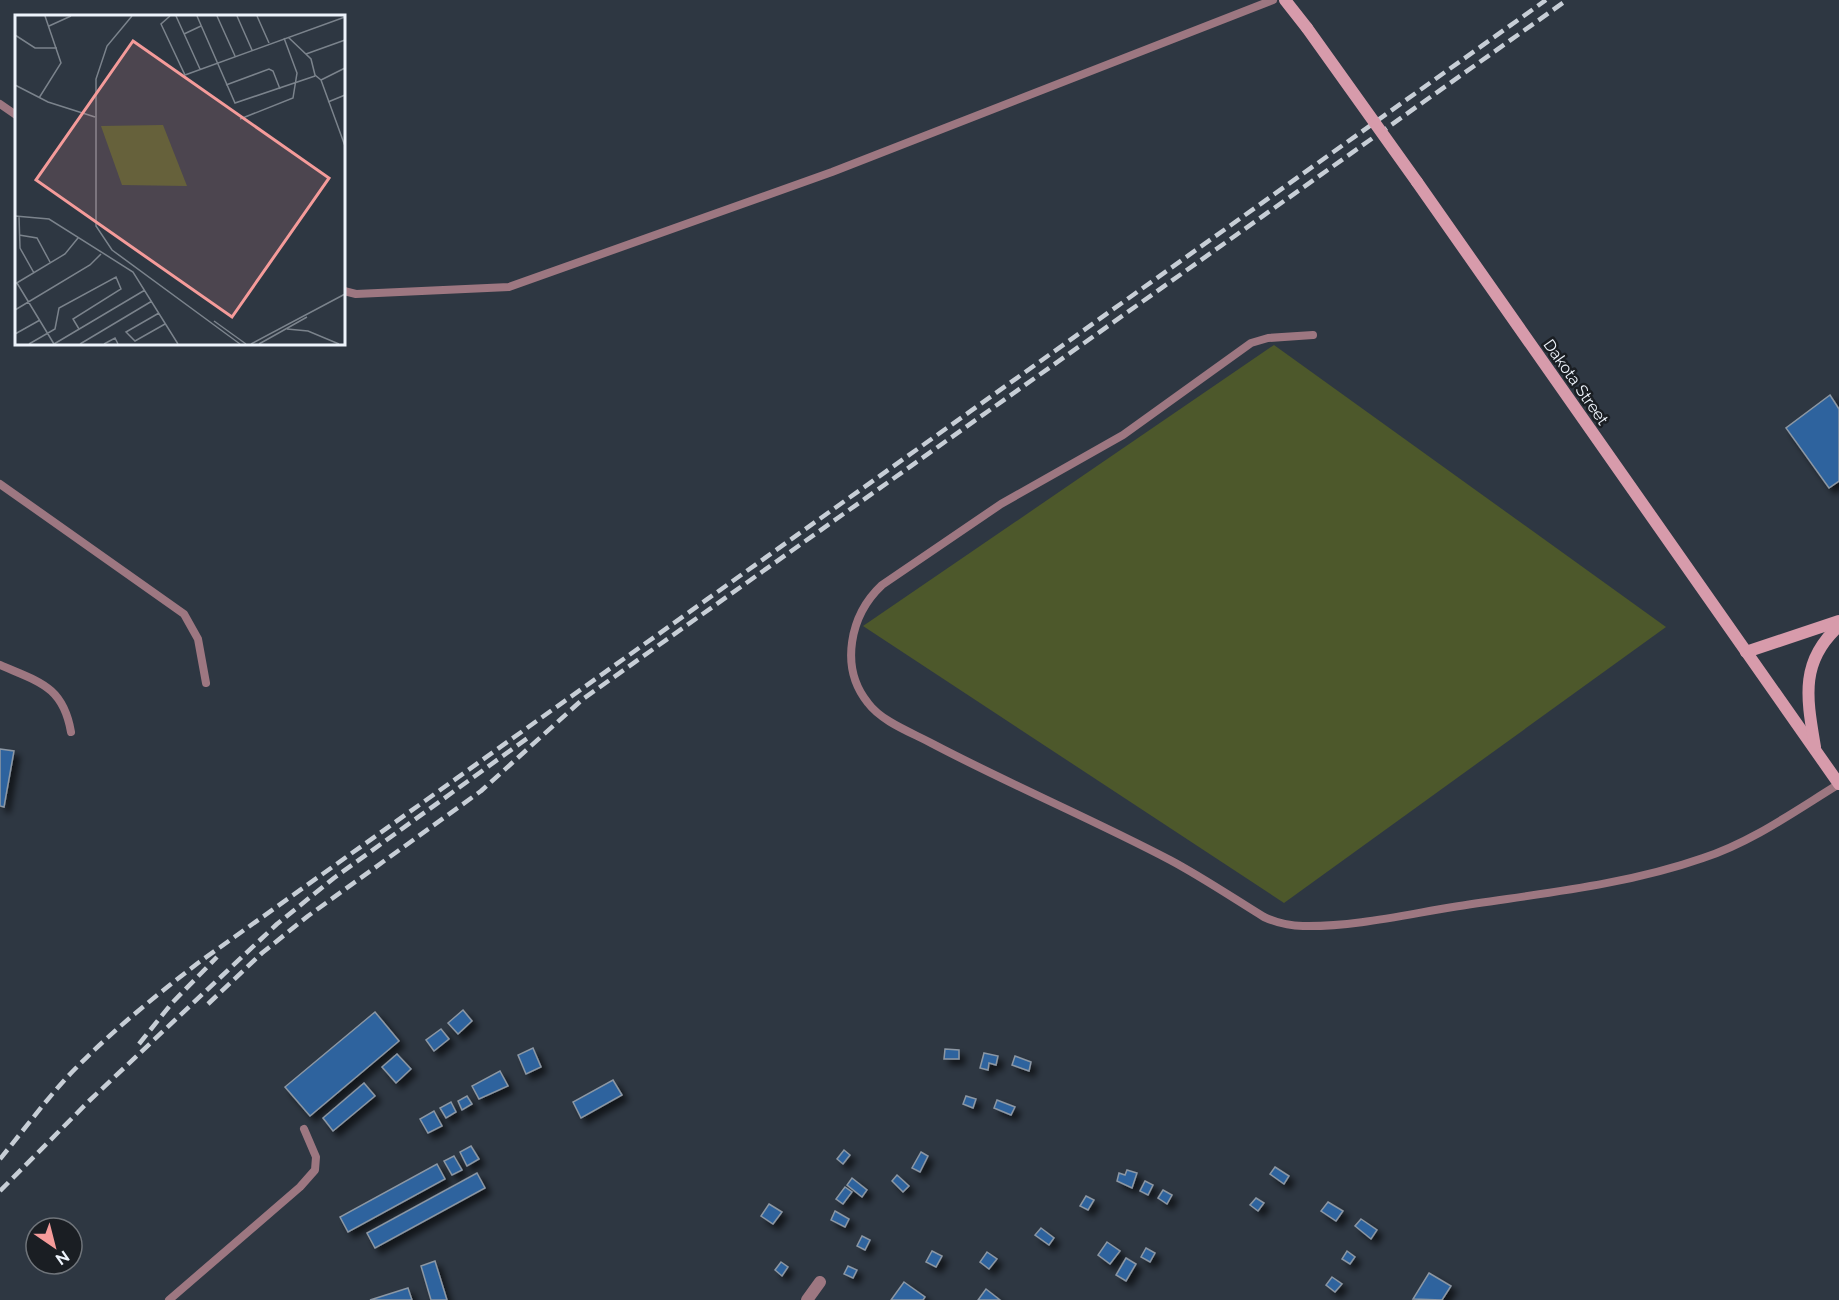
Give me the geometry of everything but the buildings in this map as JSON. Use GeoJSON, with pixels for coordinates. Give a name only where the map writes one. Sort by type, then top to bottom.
{"type":"FeatureCollection","features":[{"type":"Feature","properties":{"kind":"street","name":"Dakota Street"},"geometry":{"type":"LineString","coordinates":[[1285,0],[1417,182],[1839,784]]}},
{"type":"Feature","properties":{"kind":"street"},"geometry":{"type":"LineString","coordinates":[[1746,652],[1839,621]]}},
{"type":"Feature","properties":{"kind":"street"},"geometry":{"type":"LineString","coordinates":[[1816,752],[1808,705],[1809,678],[1814,658],[1825,639],[1839,626]]}},
{"type":"Feature","properties":{"kind":"street"},"geometry":{"type":"LineString","coordinates":[[807,1300],[820,1282]]}},
{"type":"Feature","properties":{"kind":"lane"},"geometry":{"type":"LineString","coordinates":[[345,291],[356,294],[509,287],[832,172],[1272,0]]}},
{"type":"Feature","properties":{"kind":"lane"},"geometry":{"type":"LineString","coordinates":[[0,104],[15,114]]}},
{"type":"Feature","properties":{"kind":"lane"},"geometry":{"type":"LineString","coordinates":[[1313,334],[1251,342],[1123,435],[1001,504],[882,585],[861,612],[850,664],[858,689],[870,706],[949,753],[1171,860],[1264,917],[1297,926],[1394,916],[1657,872],[1704,858],[1747,839],[1839,784]]}},
{"type":"Feature","properties":{"kind":"lane"},"geometry":{"type":"LineString","coordinates":[[0,484],[184,614],[198,639],[206,683]]}},
{"type":"Feature","properties":{"kind":"lane"},"geometry":{"type":"LineString","coordinates":[[0,666],[56,694],[64,704],[71,732]]}},
{"type":"Feature","properties":{"kind":"lane"},"geometry":{"type":"LineString","coordinates":[[169,1300],[265,1220],[311,1175],[316,1157],[304,1129]]}},
{"type":"Feature","properties":{"kind":"green space"},"geometry":{"type":"Polygon","coordinates":[[[1274,345],[1666,627],[1284,903],[863,626],[1274,345]]]}},
{"type":"Feature","properties":{"kind":"railway"},"geometry":{"type":"LineString","coordinates":[[0,1159],[54,1092],[88,1056],[198,963],[1546,0]]}},
{"type":"Feature","properties":{"kind":"railway"},"geometry":{"type":"LineString","coordinates":[[208,1004],[262,953],[308,916],[481,791],[583,699],[1567,0]]}},
{"type":"Feature","properties":{"kind":"railway"},"geometry":{"type":"LineString","coordinates":[[0,1191],[89,1101],[277,924],[334,878],[529,737]]}},
{"type":"Feature","properties":{"kind":"railway"},"geometry":{"type":"LineString","coordinates":[[139,1044],[172,1003],[217,957]]}}]}
